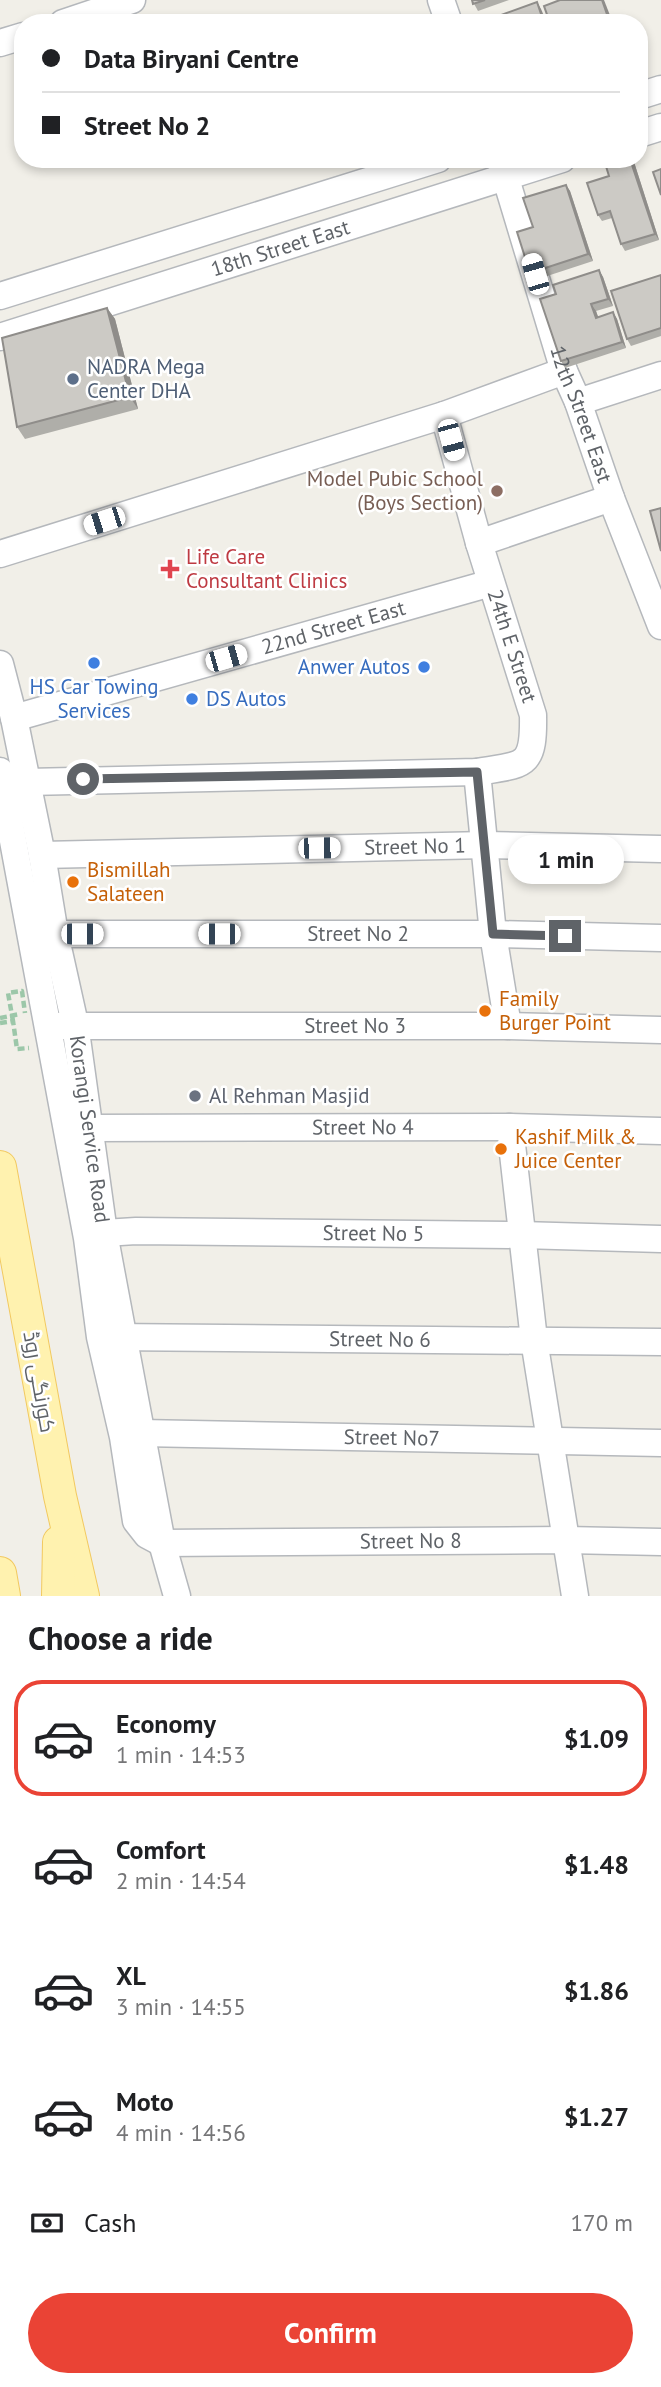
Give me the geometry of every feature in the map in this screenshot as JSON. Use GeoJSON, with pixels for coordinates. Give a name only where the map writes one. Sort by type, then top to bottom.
{"type":"FeatureCollection","features":[{"type":"Feature","properties":{"kind":"main road","name":"کورنگی روڈ"},"geometry":{"type":"LineString","coordinates":[[0,1167],[60,1496],[83,1596]]}},
{"type":"Feature","properties":{"kind":"main road"},"geometry":{"type":"LineString","coordinates":[[58,1596],[60,1496]]}},
{"type":"Feature","properties":{"kind":"main road"},"geometry":{"type":"LineString","coordinates":[[0,1573],[4,1596]]}},
{"type":"Feature","properties":{"kind":"street"},"geometry":{"type":"LineString","coordinates":[[89,14],[132,0]]}},
{"type":"Feature","properties":{"kind":"street","name":"18th Street East"},"geometry":{"type":"LineString","coordinates":[[0,296],[409,168]]}},
{"type":"Feature","properties":{"kind":"street","name":"18th Street East"},"geometry":{"type":"LineString","coordinates":[[0,337],[503,168]]}},
{"type":"Feature","properties":{"kind":"street","name":"12th Street East"},"geometry":{"type":"LineString","coordinates":[[503,168],[564,371],[661,626]]}},
{"type":"Feature","properties":{"kind":"street"},"geometry":{"type":"LineString","coordinates":[[0,554],[444,415],[564,371]]}},
{"type":"Feature","properties":{"kind":"street"},"geometry":{"type":"LineString","coordinates":[[578,402],[661,375]]}},
{"type":"Feature","properties":{"kind":"street","name":"24th E Street"},"geometry":{"type":"LineString","coordinates":[[27,782],[477,772],[519,765],[529,754],[534,735],[533,715],[479,543],[444,415]]}},
{"type":"Feature","properties":{"kind":"street"},"geometry":{"type":"LineString","coordinates":[[479,543],[611,498]]}},
{"type":"Feature","properties":{"kind":"street","name":"22nd Street East"},"geometry":{"type":"LineString","coordinates":[[7,707],[491,583]]}},
{"type":"Feature","properties":{"kind":"street","name":"Korangi Service Road"},"geometry":{"type":"LineString","coordinates":[[0,664],[7,707],[27,782],[55,934],[75,1024],[78,1133]]}},
{"type":"Feature","properties":{"kind":"street"},"geometry":{"type":"LineString","coordinates":[[0,771],[48,1027],[78,1133],[112,1338],[132,1435],[177,1596]]}},
{"type":"Feature","properties":{"kind":"street"},"geometry":{"type":"LineString","coordinates":[[477,772],[493,934],[508,1026]]}},
{"type":"Feature","properties":{"kind":"street","name":"Street No 1"},"geometry":{"type":"LineString","coordinates":[[42,855],[486,845],[661,849]]}},
{"type":"Feature","properties":{"kind":"street","name":"Street No 2"},"geometry":{"type":"LineString","coordinates":[[55,934],[493,934],[661,938]]}},
{"type":"Feature","properties":{"kind":"street","name":"Street No 3"},"geometry":{"type":"LineString","coordinates":[[48,1027],[75,1024],[508,1026],[661,1030]]}},
{"type":"Feature","properties":{"kind":"street"},"geometry":{"type":"LineString","coordinates":[[510,1128],[534,1340],[575,1596]]}},
{"type":"Feature","properties":{"kind":"street","name":"Street No 4"},"geometry":{"type":"LineString","coordinates":[[78,1133],[510,1128],[661,1131]]}},
{"type":"Feature","properties":{"kind":"street","name":"Street No 5"},"geometry":{"type":"LineString","coordinates":[[95,1236],[150,1231],[661,1239]]}},
{"type":"Feature","properties":{"kind":"street","name":"Street No 6"},"geometry":{"type":"LineString","coordinates":[[112,1338],[661,1342]]}},
{"type":"Feature","properties":{"kind":"street","name":"Street No7"},"geometry":{"type":"LineString","coordinates":[[132,1435],[661,1443]]}},
{"type":"Feature","properties":{"kind":"street","name":"Street No 8"},"geometry":{"type":"LineString","coordinates":[[163,1543],[566,1540],[661,1542]]}},
{"type":"Feature","properties":{"kind":"path"},"geometry":{"type":"LineString","coordinates":[[0,1023],[13,1021],[8,993],[22,991],[25,1013]]}},
{"type":"Feature","properties":{"kind":"building"},"geometry":{"type":"Polygon","coordinates":[[[560,0],[602,0],[607,14],[547,14],[544,6],[560,0]]]}},
{"type":"Feature","properties":{"kind":"building"},"geometry":{"type":"Polygon","coordinates":[[[537,2],[541,14],[504,14],[537,2]]]}},
{"type":"Feature","properties":{"kind":"building"},"geometry":{"type":"Polygon","coordinates":[[[607,168],[633,168],[655,234],[621,244],[610,211],[598,215],[587,183],[609,176],[607,168]]]}},
{"type":"Feature","properties":{"kind":"building"},"geometry":{"type":"Polygon","coordinates":[[[661,169],[661,195],[653,172],[661,169]]]}},
{"type":"Feature","properties":{"kind":"building"},"geometry":{"type":"Polygon","coordinates":[[[566,185],[588,254],[530,273],[517,232],[533,227],[523,198],[566,185]]]}},
{"type":"Feature","properties":{"kind":"building"},"geometry":{"type":"Polygon","coordinates":[[[599,270],[608,299],[591,304],[596,318],[613,312],[622,342],[561,361],[540,299],[556,294],[553,285],[599,270]]]}},
{"type":"Feature","properties":{"kind":"building"},"geometry":{"type":"Polygon","coordinates":[[[661,275],[661,328],[627,339],[611,291],[661,275]]]}},
{"type":"Feature","properties":{"kind":"building","name":"NADRA Mega Center DHA"},"geometry":{"type":"Polygon","coordinates":[[[107,308],[130,397],[17,427],[2,338],[107,308]]]}},
{"type":"Feature","properties":{"kind":"building"},"geometry":{"type":"Polygon","coordinates":[[[661,508],[661,551],[650,511],[661,508]]]}},
{"type":"Feature","properties":{"kind":"place","name":"NADRA Mega Center DHA"},"geometry":{"type":"Point","coordinates":[73,379]}},
{"type":"Feature","properties":{"kind":"place","name":"Model Pubic School (Boys Section)"},"geometry":{"type":"Point","coordinates":[497,491]}},
{"type":"Feature","properties":{"kind":"place","name":"Life Care Consultant Clinics"},"geometry":{"type":"Point","coordinates":[170,569]}},
{"type":"Feature","properties":{"kind":"place","name":"HS Car Towing Services"},"geometry":{"type":"Point","coordinates":[94,663]}},
{"type":"Feature","properties":{"kind":"place","name":"Anwer Autos"},"geometry":{"type":"Point","coordinates":[424,667]}},
{"type":"Feature","properties":{"kind":"place","name":"DS Autos"},"geometry":{"type":"Point","coordinates":[192,699]}},
{"type":"Feature","properties":{"kind":"place","name":"Bismillah Salateen"},"geometry":{"type":"Point","coordinates":[73,882]}},
{"type":"Feature","properties":{"kind":"place","name":"Family Burger Point"},"geometry":{"type":"Point","coordinates":[485,1011]}},
{"type":"Feature","properties":{"kind":"place","name":"Al Rehman Masjid"},"geometry":{"type":"Point","coordinates":[195,1096]}},
{"type":"Feature","properties":{"kind":"place","name":"Kashif Milk & Juice Center"},"geometry":{"type":"Point","coordinates":[501,1149]}},
{"type":"Feature","properties":{"kind":"route"},"geometry":{"type":"LineString","coordinates":[[83,779],[477,772],[493,934],[565,936]]}}]}
